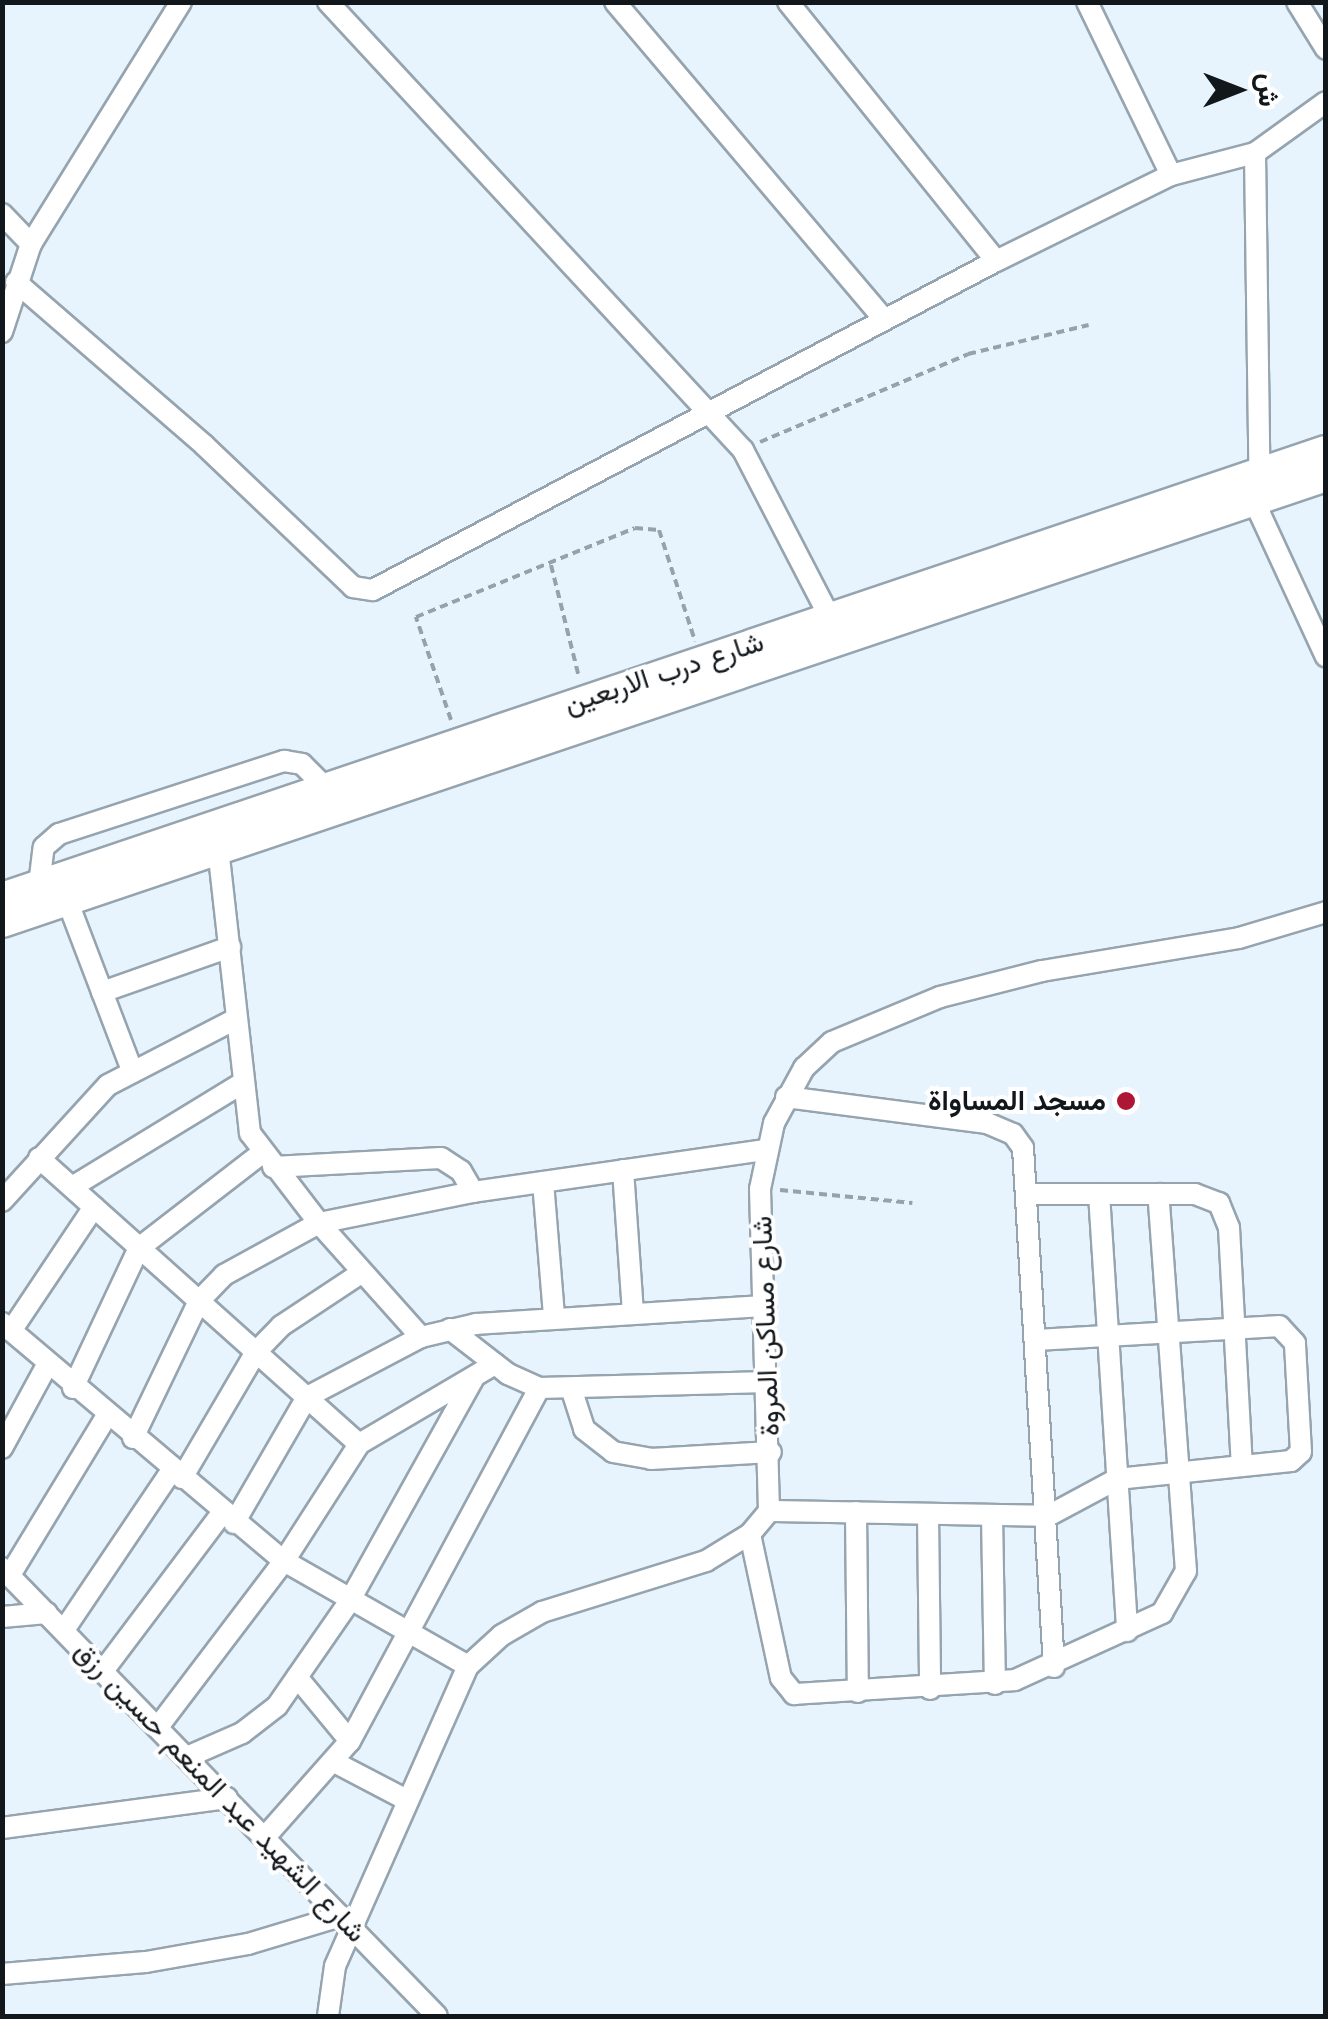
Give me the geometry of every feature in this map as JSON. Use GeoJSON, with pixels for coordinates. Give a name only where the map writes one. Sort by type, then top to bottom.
{"type":"FeatureCollection","features":[{"type":"Feature","properties":{"kind":"highway","name":"شارع درب الاربعين"},"geometry":{"type":"LineString","coordinates":[[2,898],[216,838],[525,730],[1257,486],[1326,451]]}},
{"type":"Feature","properties":{"kind":"highway","name":"شارع درب الاربعين"},"geometry":{"type":"LineString","coordinates":[[2,922],[67,900],[326,788],[458,744],[525,730],[585,700],[701,660],[1257,486],[1326,476]]}},
{"type":"Feature","properties":{"kind":"street"},"geometry":{"type":"LineString","coordinates":[[2,332],[30,244],[181,2]]}},
{"type":"Feature","properties":{"kind":"street"},"geometry":{"type":"LineString","coordinates":[[328,2],[743,450],[830,618]]}},
{"type":"Feature","properties":{"kind":"street"},"geometry":{"type":"LineString","coordinates":[[615,2],[884,319]]}},
{"type":"Feature","properties":{"kind":"street"},"geometry":{"type":"LineString","coordinates":[[788,2],[996,260]]}},
{"type":"Feature","properties":{"kind":"street"},"geometry":{"type":"LineString","coordinates":[[1087,2],[1171,175]]}},
{"type":"Feature","properties":{"kind":"street"},"geometry":{"type":"LineString","coordinates":[[1297,2],[1324,52]]}},
{"type":"Feature","properties":{"kind":"street"},"geometry":{"type":"LineString","coordinates":[[16,282],[361,591],[401,581],[996,260],[1171,175],[1255,153],[1326,102]]}},
{"type":"Feature","properties":{"kind":"street"},"geometry":{"type":"LineString","coordinates":[[1255,153],[1257,486],[1273,552],[1326,657]]}},
{"type":"Feature","properties":{"kind":"street"},"geometry":{"type":"LineString","coordinates":[[2,214],[30,244]]}},
{"type":"Feature","properties":{"kind":"street"},"geometry":{"type":"LineString","coordinates":[[39,885],[44,846],[59,834],[284,762],[302,764],[326,788]]}},
{"type":"Feature","properties":{"kind":"street"},"geometry":{"type":"LineString","coordinates":[[216,838],[230,947],[243,1110],[267,1160],[362,1274],[421,1337]]}},
{"type":"Feature","properties":{"kind":"street"},"geometry":{"type":"LineString","coordinates":[[67,900],[132,1068]]}},
{"type":"Feature","properties":{"kind":"street","name":"شارع مساكن المروة"},"geometry":{"type":"LineString","coordinates":[[769,1511],[771,1452],[760,1188],[766,1150],[786,1097],[832,1042],[940,997],[1042,971],[1239,938],[1326,912]]}},
{"type":"Feature","properties":{"kind":"street"},"geometry":{"type":"LineString","coordinates":[[102,992],[230,947]]}},
{"type":"Feature","properties":{"kind":"street"},"geometry":{"type":"LineString","coordinates":[[2,1201],[87,1104],[132,1068],[236,1019]]}},
{"type":"Feature","properties":{"kind":"street"},"geometry":{"type":"LineString","coordinates":[[72,1188],[241,1084]]}},
{"type":"Feature","properties":{"kind":"street"},"geometry":{"type":"LineString","coordinates":[[786,1097],[1004,1128],[1022,1148],[1048,1516],[1054,1668]]}},
{"type":"Feature","properties":{"kind":"street"},"geometry":{"type":"LineString","coordinates":[[133,1438],[198,1301],[224,1276],[319,1223],[473,1192],[766,1150]]}},
{"type":"Feature","properties":{"kind":"street"},"geometry":{"type":"LineString","coordinates":[[39,1158],[358,1444]]}},
{"type":"Feature","properties":{"kind":"street"},"geometry":{"type":"LineString","coordinates":[[73,1388],[139,1248],[267,1160],[441,1158],[461,1171],[473,1192]]}},
{"type":"Feature","properties":{"kind":"street"},"geometry":{"type":"LineString","coordinates":[[622,1170],[633,1313]]}},
{"type":"Feature","properties":{"kind":"street"},"geometry":{"type":"LineString","coordinates":[[543,1182],[554,1317]]}},
{"type":"Feature","properties":{"kind":"street"},"geometry":{"type":"LineString","coordinates":[[1028,1194],[1208,1196],[1226,1215],[1242,1466]]}},
{"type":"Feature","properties":{"kind":"street"},"geometry":{"type":"LineString","coordinates":[[1100,1194],[1126,1631]]}},
{"type":"Feature","properties":{"kind":"street"},"geometry":{"type":"LineString","coordinates":[[750,1534],[786,1688],[806,1695],[995,1684],[1054,1668],[1162,1614],[1182,1587],[1179,1472],[1158,1194]]}},
{"type":"Feature","properties":{"kind":"street"},"geometry":{"type":"LineString","coordinates":[[94,1207],[7,1327],[106,1417],[284,1562],[468,1666]]}},
{"type":"Feature","properties":{"kind":"street"},"geometry":{"type":"LineString","coordinates":[[64,1630],[177,1474],[256,1352],[281,1326],[362,1274]]}},
{"type":"Feature","properties":{"kind":"street"},"geometry":{"type":"LineString","coordinates":[[103,1671],[228,1518],[306,1398],[421,1337],[450,1329],[554,1317],[765,1306]]}},
{"type":"Feature","properties":{"kind":"street"},"geometry":{"type":"LineString","coordinates":[[328,2016],[346,1922],[468,1666],[502,1634],[542,1612],[663,1580],[750,1534],[769,1511],[1048,1516],[1117,1479],[1291,1461],[1301,1452],[1296,1351],[1292,1335],[1279,1326],[1037,1340]]}},
{"type":"Feature","properties":{"kind":"street"},"geometry":{"type":"LineString","coordinates":[[450,1329],[494,1364],[539,1388],[572,1391],[768,1382]]}},
{"type":"Feature","properties":{"kind":"street"},"geometry":{"type":"LineString","coordinates":[[158,1727],[284,1562],[358,1444],[494,1364]]}},
{"type":"Feature","properties":{"kind":"street"},"geometry":{"type":"LineString","coordinates":[[2,1448],[47,1365]]}},
{"type":"Feature","properties":{"kind":"street"},"geometry":{"type":"LineString","coordinates":[[187,1758],[266,1717],[296,1678],[349,1602],[474,1376]]}},
{"type":"Feature","properties":{"kind":"street"},"geometry":{"type":"LineString","coordinates":[[265,1837],[336,1763],[350,1741],[539,1388]]}},
{"type":"Feature","properties":{"kind":"street"},"geometry":{"type":"LineString","coordinates":[[572,1391],[584,1428],[597,1442],[632,1458],[771,1452]]}},
{"type":"Feature","properties":{"kind":"street"},"geometry":{"type":"LineString","coordinates":[[6,1571],[106,1417]]}},
{"type":"Feature","properties":{"kind":"street"},"geometry":{"type":"LineString","coordinates":[[856,1512],[858,1692]]}},
{"type":"Feature","properties":{"kind":"street"},"geometry":{"type":"LineString","coordinates":[[928,1514],[930,1689]]}},
{"type":"Feature","properties":{"kind":"street"},"geometry":{"type":"LineString","coordinates":[[992,1515],[995,1684]]}},
{"type":"Feature","properties":{"kind":"street","name":"شارع الشهيد عبد المنعم حسين رزق"},"geometry":{"type":"LineString","coordinates":[[6,1571],[438,2016]]}},
{"type":"Feature","properties":{"kind":"street"},"geometry":{"type":"LineString","coordinates":[[2,1617],[47,1613]]}},
{"type":"Feature","properties":{"kind":"street"},"geometry":{"type":"LineString","coordinates":[[296,1678],[350,1741]]}},
{"type":"Feature","properties":{"kind":"street"},"geometry":{"type":"LineString","coordinates":[[336,1763],[405,1800]]}},
{"type":"Feature","properties":{"kind":"street"},"geometry":{"type":"LineString","coordinates":[[2,1828],[227,1798]]}},
{"type":"Feature","properties":{"kind":"street"},"geometry":{"type":"LineString","coordinates":[[2,1974],[146,1962],[346,1922]]}},
{"type":"Feature","properties":{"kind":"path"},"geometry":{"type":"LineString","coordinates":[[743,450],[968,354],[1089,324]]}},
{"type":"Feature","properties":{"kind":"path"},"geometry":{"type":"LineString","coordinates":[[458,744],[416,617],[551,566],[636,528],[659,530],[701,660]]}},
{"type":"Feature","properties":{"kind":"path"},"geometry":{"type":"LineString","coordinates":[[551,566],[585,700]]}},
{"type":"Feature","properties":{"kind":"path"},"geometry":{"type":"LineString","coordinates":[[760,1188],[912,1203]]}},
{"type":"Feature","properties":{"kind":"place","name":"مسجد المساواة"},"geometry":{"type":"Point","coordinates":[1126,1101]}}]}
